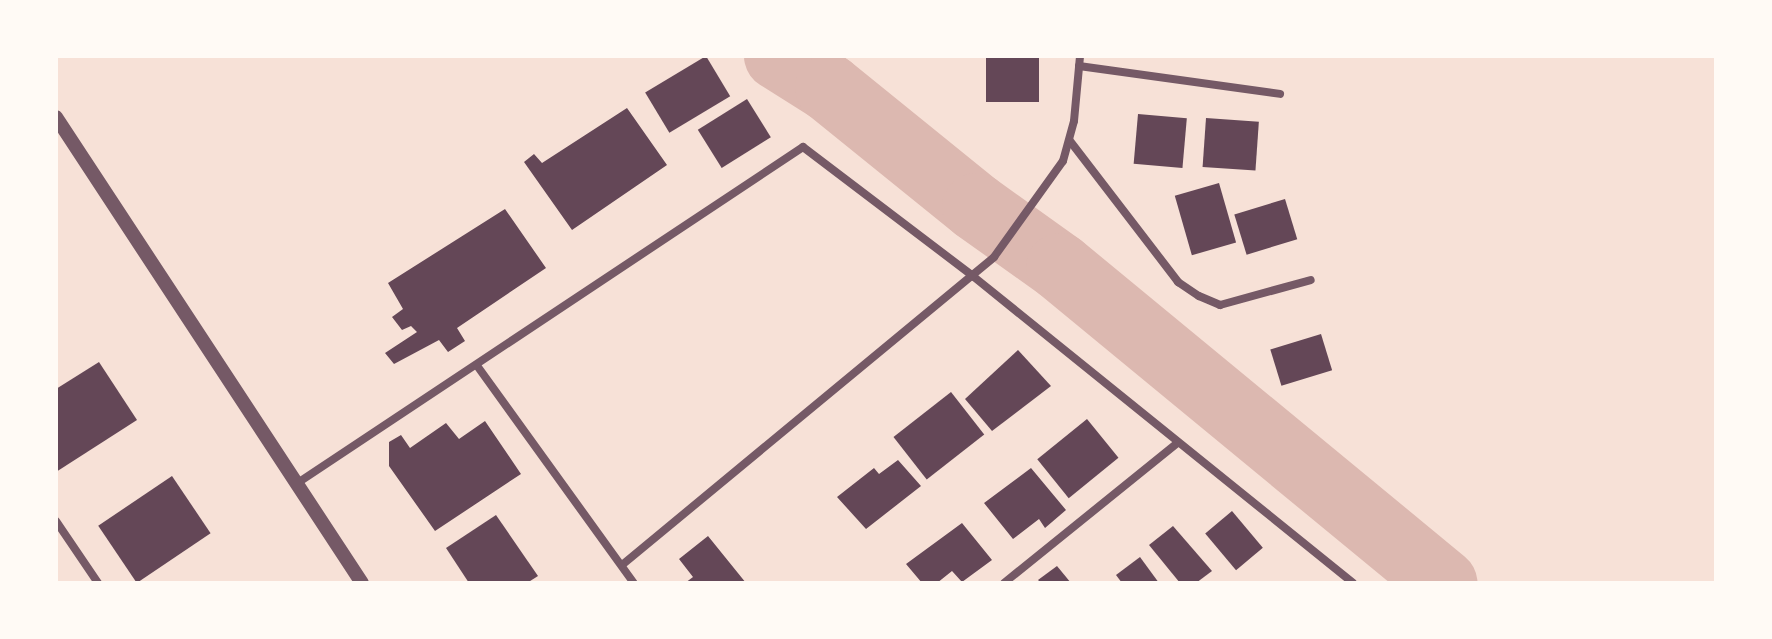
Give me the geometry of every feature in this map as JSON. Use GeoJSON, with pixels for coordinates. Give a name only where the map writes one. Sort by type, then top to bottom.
{"type":"FeatureCollection","features":[{"type":"Feature","properties":{"kind":"street"},"geometry":{"type":"LineString","coordinates":[[622,565],[974,277],[994,257],[1048,187],[1070,141],[1080,61],[1280,94]]}},
{"type":"Feature","properties":{"kind":"street"},"geometry":{"type":"LineString","coordinates":[[56,117],[362,583]]}},
{"type":"Feature","properties":{"kind":"street"},"geometry":{"type":"LineString","coordinates":[[1070,141],[1178,282],[1199,296],[1220,305],[1311,280]]}},
{"type":"Feature","properties":{"kind":"street"},"geometry":{"type":"LineString","coordinates":[[296,484],[478,367],[803,147],[974,277],[1176,444],[1353,583]]}},
{"type":"Feature","properties":{"kind":"street"},"geometry":{"type":"LineString","coordinates":[[478,367],[634,583]]}},
{"type":"Feature","properties":{"kind":"street"},"geometry":{"type":"LineString","coordinates":[[1004,583],[1176,444]]}},
{"type":"Feature","properties":{"kind":"street"},"geometry":{"type":"LineString","coordinates":[[56,521],[98,583]]}},
{"type":"Feature","properties":{"kind":"building"},"geometry":{"type":"Polygon","coordinates":[[[706,56],[730,96],[669,133],[645,93],[706,56]]]}},
{"type":"Feature","properties":{"kind":"building"},"geometry":{"type":"Polygon","coordinates":[[[986,56],[1039,56],[1039,102],[986,102],[986,56]]]}},
{"type":"Feature","properties":{"kind":"building"},"geometry":{"type":"Polygon","coordinates":[[[747,99],[771,137],[722,168],[698,130],[747,99]]]}},
{"type":"Feature","properties":{"kind":"building"},"geometry":{"type":"Polygon","coordinates":[[[627,108],[667,165],[572,230],[524,162],[534,154],[542,163],[627,108]]]}},
{"type":"Feature","properties":{"kind":"building"},"geometry":{"type":"Polygon","coordinates":[[[1138,114],[1187,118],[1182,168],[1134,164],[1138,114]]]}},
{"type":"Feature","properties":{"kind":"building"},"geometry":{"type":"Polygon","coordinates":[[[1206,118],[1259,122],[1255,171],[1203,167],[1206,118]]]}},
{"type":"Feature","properties":{"kind":"building"},"geometry":{"type":"Polygon","coordinates":[[[1219,183],[1236,243],[1192,255],[1175,196],[1219,183]]]}},
{"type":"Feature","properties":{"kind":"building"},"geometry":{"type":"Polygon","coordinates":[[[1285,199],[1297,239],[1247,255],[1234,214],[1285,199]]]}},
{"type":"Feature","properties":{"kind":"building"},"geometry":{"type":"Polygon","coordinates":[[[505,209],[546,268],[457,328],[465,341],[448,352],[439,340],[394,364],[385,353],[417,332],[411,326],[402,330],[392,317],[403,309],[388,283],[505,209]]]}},
{"type":"Feature","properties":{"kind":"building"},"geometry":{"type":"Polygon","coordinates":[[[1321,334],[1332,370],[1281,386],[1270,349],[1321,334]]]}},
{"type":"Feature","properties":{"kind":"building"},"geometry":{"type":"Polygon","coordinates":[[[1018,350],[1051,386],[992,431],[965,399],[1018,350]]]}},
{"type":"Feature","properties":{"kind":"building"},"geometry":{"type":"Polygon","coordinates":[[[99,362],[137,420],[56,472],[56,389],[99,362]]]}},
{"type":"Feature","properties":{"kind":"building"},"geometry":{"type":"Polygon","coordinates":[[[951,392],[984,435],[927,479],[893,437],[951,392]]]}},
{"type":"Feature","properties":{"kind":"building"},"geometry":{"type":"Polygon","coordinates":[[[1087,419],[1118,458],[1069,498],[1037,459],[1087,419]]]}},
{"type":"Feature","properties":{"kind":"building"},"geometry":{"type":"Polygon","coordinates":[[[485,421],[521,474],[435,531],[389,466],[389,442],[401,435],[410,448],[446,423],[459,439],[485,421]]]}},
{"type":"Feature","properties":{"kind":"building"},"geometry":{"type":"Polygon","coordinates":[[[898,460],[921,486],[866,529],[837,497],[874,468],[879,474],[898,460]]]}},
{"type":"Feature","properties":{"kind":"building"},"geometry":{"type":"Polygon","coordinates":[[[1031,468],[1066,510],[1045,528],[1039,519],[1013,539],[984,503],[1031,468]]]}},
{"type":"Feature","properties":{"kind":"building"},"geometry":{"type":"Polygon","coordinates":[[[172,476],[211,533],[137,583],[98,526],[172,476]]]}},
{"type":"Feature","properties":{"kind":"building"},"geometry":{"type":"Polygon","coordinates":[[[1232,511],[1263,548],[1236,570],[1205,533],[1232,511]]]}},
{"type":"Feature","properties":{"kind":"building"},"geometry":{"type":"Polygon","coordinates":[[[496,515],[538,576],[527,583],[469,583],[446,548],[496,515]]]}},
{"type":"Feature","properties":{"kind":"building"},"geometry":{"type":"Polygon","coordinates":[[[962,523],[992,560],[962,582],[952,571],[937,583],[922,583],[906,564],[962,523]]]}},
{"type":"Feature","properties":{"kind":"building"},"geometry":{"type":"Polygon","coordinates":[[[1173,526],[1212,571],[1196,583],[1180,583],[1149,545],[1173,526]]]}},
{"type":"Feature","properties":{"kind":"building"},"geometry":{"type":"Polygon","coordinates":[[[708,536],[746,583],[685,583],[693,577],[679,559],[708,536]]]}},
{"type":"Feature","properties":{"kind":"building"},"geometry":{"type":"Polygon","coordinates":[[[1140,557],[1159,583],[1122,583],[1116,575],[1140,557]]]}},
{"type":"Feature","properties":{"kind":"building"},"geometry":{"type":"Polygon","coordinates":[[[1057,566],[1071,583],[1041,583],[1038,580],[1057,566]]]}},
{"type":"Feature","properties":{"kind":"waterway"},"geometry":{"type":"LineString","coordinates":[[778,56],[829,88],[976,207],[1060,267],[1443,583]]}}]}
